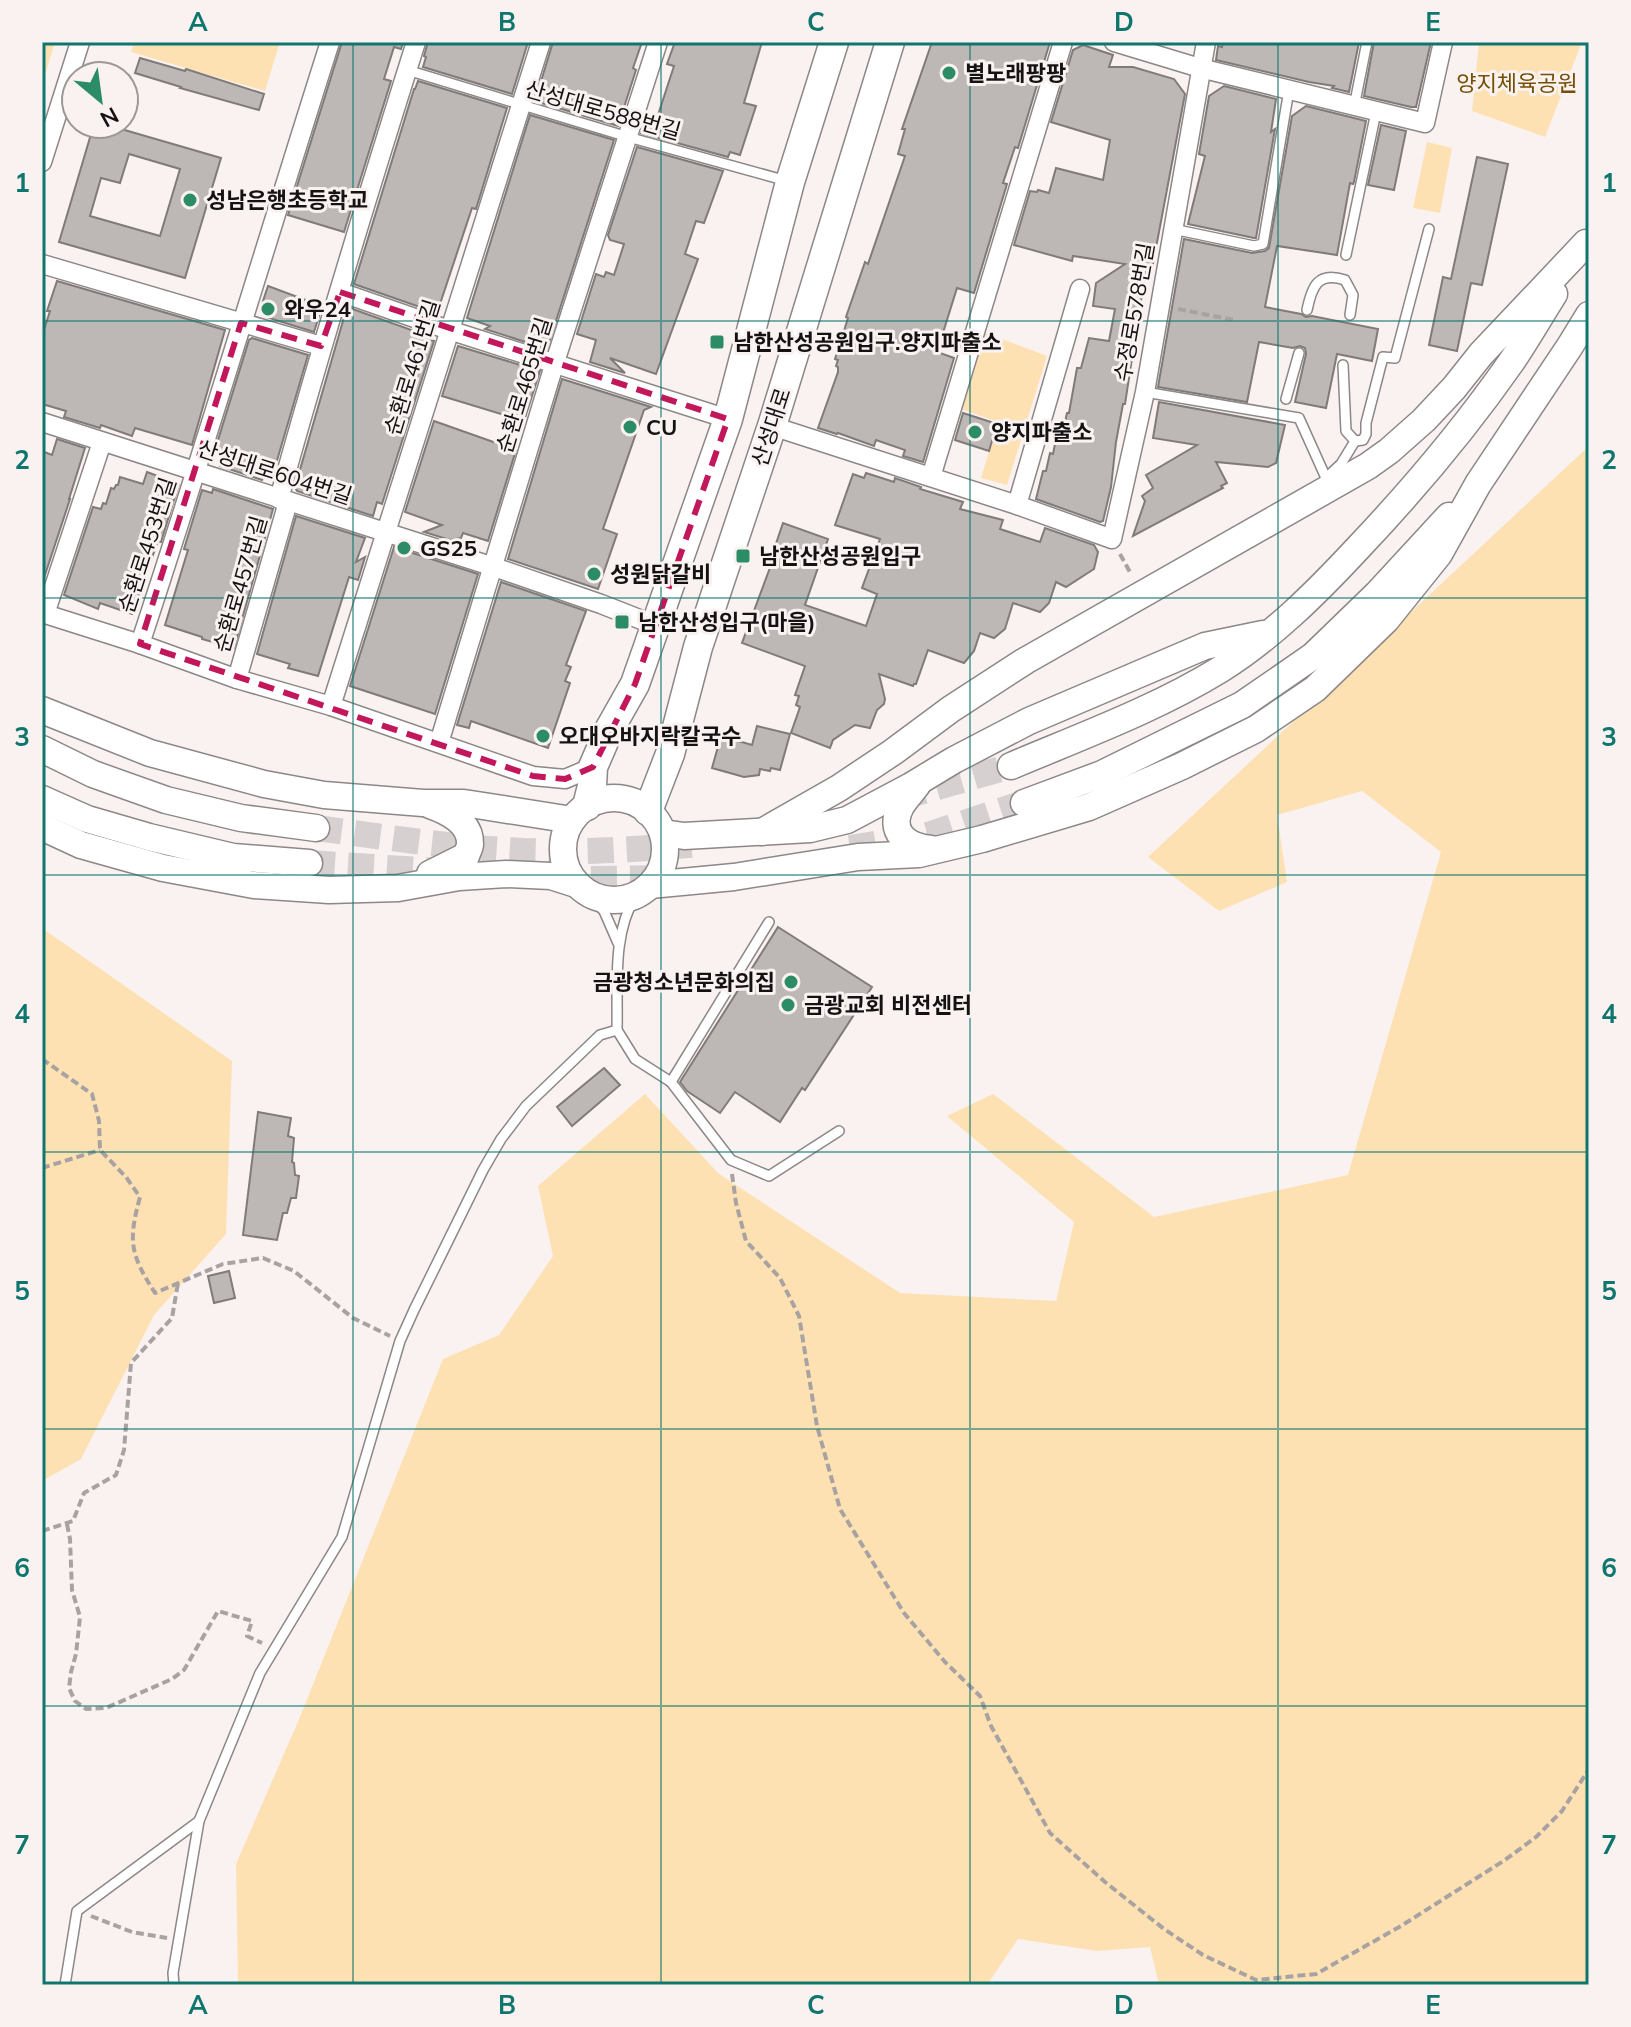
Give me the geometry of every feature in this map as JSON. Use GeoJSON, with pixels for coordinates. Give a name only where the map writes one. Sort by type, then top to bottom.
{"type":"FeatureCollection","features":[{"type":"Feature","properties":{"kind":"main road","name":"산성대로"},"geometry":{"type":"LineString","coordinates":[[580,813],[592,786],[593,767],[609,730],[635,684],[657,626],[728,419],[790,182],[834,42]]}},
{"type":"Feature","properties":{"kind":"main road","name":"산성대로"},"geometry":{"type":"LineString","coordinates":[[656,822],[666,765],[698,647],[772,426],[890,42]]}},
{"type":"Feature","properties":{"kind":"main road"},"geometry":{"type":"LineString","coordinates":[[762,832],[861,774],[951,709],[1025,661],[1368,466],[1389,451],[1454,388],[1481,354],[1587,239]]}},
{"type":"Feature","properties":{"kind":"main road"},"geometry":{"type":"LineString","coordinates":[[1011,766],[1166,700],[1222,669],[1274,632],[1368,538],[1447,446],[1512,361],[1587,239]]}},
{"type":"Feature","properties":{"kind":"main road"},"geometry":{"type":"LineString","coordinates":[[42,827],[81,845],[163,868],[254,885],[329,890],[398,888],[459,877],[506,874],[551,876],[609,900],[623,899],[643,890],[858,857],[919,854],[1089,807],[1256,729],[1315,689],[1386,620],[1439,554],[1478,484],[1589,315]]}},
{"type":"Feature","properties":{"kind":"main road"},"geometry":{"type":"LineString","coordinates":[[1531,405],[1589,350]]}},
{"type":"Feature","properties":{"kind":"main road"},"geometry":{"type":"LineString","coordinates":[[1024,803],[1102,774],[1242,705],[1313,656],[1377,594],[1478,484]]}},
{"type":"Feature","properties":{"kind":"main road"},"geometry":{"type":"LineString","coordinates":[[580,886],[567,869],[563,853],[565,836],[580,813],[602,799],[619,798],[635,802],[656,822],[684,836],[810,829],[847,820],[1029,721],[1122,680],[1205,646],[1274,632]]}},
{"type":"Feature","properties":{"kind":"main road"},"geometry":{"type":"LineString","coordinates":[[42,710],[150,753],[264,784],[324,795],[580,813]]}},
{"type":"Feature","properties":{"kind":"main road"},"geometry":{"type":"LineString","coordinates":[[42,749],[93,774],[166,800],[241,818],[316,828]]}},
{"type":"Feature","properties":{"kind":"main road"},"geometry":{"type":"LineString","coordinates":[[922,779],[901,804],[896,817],[897,827],[908,844],[937,850]]}},
{"type":"Feature","properties":{"kind":"main road"},"geometry":{"type":"LineString","coordinates":[[42,799],[87,819],[149,837],[233,857],[309,863]]}},
{"type":"Feature","properties":{"kind":"main road"},"geometry":{"type":"LineString","coordinates":[[398,888],[466,856],[470,842],[458,819],[443,809],[423,803]]}},
{"type":"Feature","properties":{"kind":"main road"},"geometry":{"type":"LineString","coordinates":[[643,890],[658,874],[663,861],[665,847],[656,822]]}},
{"type":"Feature","properties":{"kind":"street"},"geometry":{"type":"LineString","coordinates":[[42,162],[80,42]]}},
{"type":"Feature","properties":{"kind":"street","name":"순환로453번길"},"geometry":{"type":"LineString","coordinates":[[140,644],[197,472],[330,42]]}},
{"type":"Feature","properties":{"kind":"street","name":"순환로457번길"},"geometry":{"type":"LineString","coordinates":[[237,679],[321,346],[416,42]]}},
{"type":"Feature","properties":{"kind":"street","name":"순환로461번길"},"geometry":{"type":"LineString","coordinates":[[331,706],[541,42]]}},
{"type":"Feature","properties":{"kind":"street","name":"순환로465번길"},"geometry":{"type":"LineString","coordinates":[[439,743],[555,362],[658,42]]}},
{"type":"Feature","properties":{"kind":"street"},"geometry":{"type":"LineString","coordinates":[[931,477],[1063,42]]}},
{"type":"Feature","properties":{"kind":"street"},"geometry":{"type":"LineString","coordinates":[[1114,42],[1200,68],[1425,123],[1443,42]]}},
{"type":"Feature","properties":{"kind":"street","name":"수정로578번길"},"geometry":{"type":"LineString","coordinates":[[1112,539],[1145,392],[1206,42]]}},
{"type":"Feature","properties":{"kind":"street"},"geometry":{"type":"LineString","coordinates":[[42,264],[321,346]]}},
{"type":"Feature","properties":{"kind":"street"},"geometry":{"type":"LineString","coordinates":[[1017,505],[1080,289]]}},
{"type":"Feature","properties":{"kind":"street"},"geometry":{"type":"LineString","coordinates":[[340,292],[728,419]]}},
{"type":"Feature","properties":{"kind":"street","name":"산성대로604번길"},"geometry":{"type":"LineString","coordinates":[[42,422],[494,567],[657,626]]}},
{"type":"Feature","properties":{"kind":"street"},"geometry":{"type":"LineString","coordinates":[[772,426],[1112,539]]}},
{"type":"Feature","properties":{"kind":"street"},"geometry":{"type":"LineString","coordinates":[[102,442],[43,613],[237,679],[331,706],[533,776],[565,779],[593,767]]}},
{"type":"Feature","properties":{"kind":"lane"},"geometry":{"type":"LineString","coordinates":[[1354,107],[1367,42]]}},
{"type":"Feature","properties":{"kind":"lane","name":"산성대로588번길"},"geometry":{"type":"LineString","coordinates":[[407,70],[790,182]]}},
{"type":"Feature","properties":{"kind":"lane"},"geometry":{"type":"LineString","coordinates":[[1173,229],[1254,246],[1263,244],[1289,90]]}},
{"type":"Feature","properties":{"kind":"lane"},"geometry":{"type":"LineString","coordinates":[[1346,255],[1376,112]]}},
{"type":"Feature","properties":{"kind":"lane"},"geometry":{"type":"LineString","coordinates":[[1355,441],[1363,440],[1366,434],[1383,357],[1395,358],[1429,229]]}},
{"type":"Feature","properties":{"kind":"lane"},"geometry":{"type":"LineString","coordinates":[[1307,310],[1310,292],[1318,281],[1332,276],[1345,280],[1353,295],[1350,315]]}},
{"type":"Feature","properties":{"kind":"lane"},"geometry":{"type":"LineString","coordinates":[[1286,399],[1299,353]]}},
{"type":"Feature","properties":{"kind":"lane"},"geometry":{"type":"LineString","coordinates":[[1343,365],[1346,431],[1355,441]]}},
{"type":"Feature","properties":{"kind":"lane"},"geometry":{"type":"LineString","coordinates":[[1145,392],[1299,418],[1326,478]]}},
{"type":"Feature","properties":{"kind":"lane"},"geometry":{"type":"LineString","coordinates":[[1280,516],[1341,464],[1355,441]]}},
{"type":"Feature","properties":{"kind":"lane"},"geometry":{"type":"LineString","coordinates":[[580,886],[604,911],[618,943]]}},
{"type":"Feature","properties":{"kind":"lane"},"geometry":{"type":"LineString","coordinates":[[643,890],[628,908],[618,943],[617,1030],[635,1059],[671,1082],[731,1160],[769,1176],[839,1131]]}},
{"type":"Feature","properties":{"kind":"lane"},"geometry":{"type":"LineString","coordinates":[[671,1082],[769,922]]}},
{"type":"Feature","properties":{"kind":"lane"},"geometry":{"type":"LineString","coordinates":[[174,1985],[173,1973],[199,1821],[260,1673],[342,1537],[400,1341],[501,1139],[526,1106],[600,1035],[617,1030]]}},
{"type":"Feature","properties":{"kind":"lane"},"geometry":{"type":"LineString","coordinates":[[65,1985],[77,1911],[199,1821]]}},
{"type":"Feature","properties":{"kind":"path"},"geometry":{"type":"LineString","coordinates":[[1160,306],[1234,320]]}},
{"type":"Feature","properties":{"kind":"path"},"geometry":{"type":"LineString","coordinates":[[1112,539],[1135,583]]}},
{"type":"Feature","properties":{"kind":"path"},"geometry":{"type":"LineString","coordinates":[[42,1059],[92,1094],[99,1121],[100,1150],[140,1197],[132,1243],[142,1272],[155,1293],[223,1264],[263,1258],[294,1271],[353,1318],[400,1341]]}},
{"type":"Feature","properties":{"kind":"path"},"geometry":{"type":"LineString","coordinates":[[42,1168],[100,1150]]}},
{"type":"Feature","properties":{"kind":"path"},"geometry":{"type":"LineString","coordinates":[[731,1160],[736,1203],[746,1241],[780,1278],[799,1316],[817,1426],[840,1509],[904,1613],[945,1662],[980,1696],[991,1726],[1050,1833],[1164,1929],[1203,1955],[1256,1980],[1316,1974],[1401,1926],[1536,1837],[1562,1811],[1589,1769]]}},
{"type":"Feature","properties":{"kind":"path"},"geometry":{"type":"LineString","coordinates":[[42,1531],[73,1521],[84,1493],[116,1475],[124,1450],[131,1363],[172,1318],[178,1283]]}},
{"type":"Feature","properties":{"kind":"path"},"geometry":{"type":"LineString","coordinates":[[67,1524],[72,1590],[80,1617],[69,1688],[75,1701],[86,1709],[106,1708],[172,1679],[184,1670],[218,1611],[252,1621],[247,1636],[275,1649]]}},
{"type":"Feature","properties":{"kind":"path"},"geometry":{"type":"LineString","coordinates":[[77,1911],[132,1932],[179,1940]]}},
{"type":"Feature","properties":{"kind":"highlighted area"},"geometry":{"type":"Polygon","coordinates":[[[340,292],[728,419],[635,684],[593,767],[565,779],[533,776],[140,644],[241,323],[321,346],[340,292]]]}},
{"type":"Feature","properties":{"kind":"green space"},"geometry":{"type":"Polygon","coordinates":[[[42,42],[55,42],[42,85],[42,42]]]}},
{"type":"Feature","properties":{"kind":"green space"},"geometry":{"type":"Polygon","coordinates":[[[134,42],[280,42],[265,91],[131,52],[134,42]]]}},
{"type":"Feature","properties":{"kind":"green space","name":"양지체육공원"},"geometry":{"type":"Polygon","coordinates":[[[1479,42],[1582,42],[1545,137],[1472,111],[1479,42]]]}},
{"type":"Feature","properties":{"kind":"green space"},"geometry":{"type":"Polygon","coordinates":[[[1427,142],[1452,148],[1440,213],[1413,208],[1427,142]]]}},
{"type":"Feature","properties":{"kind":"green space"},"geometry":{"type":"Polygon","coordinates":[[[981,331],[1047,356],[1007,485],[981,478],[998,422],[958,408],[981,331]]]}},
{"type":"Feature","properties":{"kind":"green space"},"geometry":{"type":"Polygon","coordinates":[[[1589,446],[1589,1985],[1159,1985],[1150,1947],[1097,1951],[1018,1939],[987,1985],[238,1985],[236,1864],[300,1717],[443,1359],[499,1335],[553,1256],[538,1186],[645,1094],[719,1174],[900,1293],[1056,1301],[1074,1222],[947,1116],[993,1094],[1154,1217],[1348,1175],[1441,852],[1362,791],[1277,815],[1287,882],[1219,911],[1148,857],[1589,446]]]}},
{"type":"Feature","properties":{"kind":"green space"},"geometry":{"type":"Polygon","coordinates":[[[42,928],[232,1061],[226,1234],[154,1315],[81,1459],[42,1481],[42,928]]]}},
{"type":"Feature","properties":{"kind":"building"},"geometry":{"type":"Polygon","coordinates":[[[342,42],[403,42],[401,49],[394,47],[384,79],[391,81],[344,232],[288,215],[342,42]]]}},
{"type":"Feature","properties":{"kind":"building"},"geometry":{"type":"Polygon","coordinates":[[[428,42],[528,42],[512,94],[423,67],[428,42]]]}},
{"type":"Feature","properties":{"kind":"building"},"geometry":{"type":"Polygon","coordinates":[[[553,42],[642,42],[618,126],[535,101],[553,42]]]}},
{"type":"Feature","properties":{"kind":"building"},"geometry":{"type":"Polygon","coordinates":[[[675,42],[762,42],[744,103],[756,106],[740,155],[730,152],[728,157],[641,133],[647,115],[657,118],[674,66],[667,64],[675,42]]]}},
{"type":"Feature","properties":{"kind":"building"},"geometry":{"type":"Polygon","coordinates":[[[932,42],[1050,42],[1018,148],[1015,147],[1003,183],[1007,184],[974,293],[957,288],[937,352],[954,358],[923,462],[903,456],[905,450],[876,440],[874,446],[818,428],[838,372],[838,360],[835,359],[846,317],[865,262],[868,264],[905,156],[898,154],[905,129],[902,129],[932,42]]]}},
{"type":"Feature","properties":{"kind":"building"},"geometry":{"type":"Polygon","coordinates":[[[1223,42],[1359,42],[1349,92],[1216,60],[1218,46],[1222,47],[1223,42]]]}},
{"type":"Feature","properties":{"kind":"building"},"geometry":{"type":"Polygon","coordinates":[[[1374,42],[1431,42],[1416,107],[1364,96],[1374,42]]]}},
{"type":"Feature","properties":{"kind":"building"},"geometry":{"type":"Polygon","coordinates":[[[1083,45],[1113,55],[1109,67],[1133,67],[1174,79],[1185,94],[1152,269],[1146,268],[1111,487],[1103,521],[1100,522],[1036,499],[1057,434],[1062,435],[1077,368],[1081,368],[1089,338],[1109,341],[1115,309],[1093,306],[1096,283],[1125,264],[1073,256],[1072,261],[1014,245],[1030,191],[1049,193],[1056,168],[1103,180],[1110,140],[1051,122],[1073,50],[1083,45]]]}},
{"type":"Feature","properties":{"kind":"building"},"geometry":{"type":"Polygon","coordinates":[[[139,60],[186,69],[264,94],[259,110],[140,75],[139,60]]]}},
{"type":"Feature","properties":{"kind":"building"},"geometry":{"type":"Polygon","coordinates":[[[418,81],[507,108],[476,209],[472,208],[437,313],[354,284],[418,81]]]}},
{"type":"Feature","properties":{"kind":"building"},"geometry":{"type":"Polygon","coordinates":[[[1224,86],[1276,99],[1271,132],[1275,129],[1256,238],[1188,224],[1205,156],[1199,154],[1209,96],[1224,86]]]}},
{"type":"Feature","properties":{"kind":"building"},"geometry":{"type":"Polygon","coordinates":[[[1306,106],[1366,121],[1354,182],[1350,183],[1337,255],[1277,246],[1265,307],[1378,329],[1372,361],[1337,354],[1326,408],[1295,402],[1306,354],[1305,348],[1300,346],[1293,348],[1259,342],[1247,402],[1158,387],[1184,239],[1252,253],[1269,248],[1292,116],[1306,106]]]}},
{"type":"Feature","properties":{"kind":"building"},"geometry":{"type":"Polygon","coordinates":[[[530,115],[614,140],[547,349],[485,329],[490,326],[467,318],[530,115]]]}},
{"type":"Feature","properties":{"kind":"building"},"geometry":{"type":"Polygon","coordinates":[[[1381,125],[1406,131],[1394,190],[1368,185],[1381,125]]]}},
{"type":"Feature","properties":{"kind":"building","name":"성남은행초등학교"},"geometry":{"type":"Polygon","coordinates":[[[140,134],[221,158],[185,278],[59,242],[89,140],[140,140],[140,134]],[[129,154],[120,183],[101,178],[90,216],[160,236],[180,169],[129,154]]]}},
{"type":"Feature","properties":{"kind":"building"},"geometry":{"type":"Polygon","coordinates":[[[637,147],[723,171],[704,223],[696,221],[685,254],[698,259],[656,374],[610,358],[625,373],[590,362],[596,340],[577,334],[596,274],[604,277],[606,272],[614,275],[624,244],[610,240],[608,235],[637,147]]]}},
{"type":"Feature","properties":{"kind":"building"},"geometry":{"type":"Polygon","coordinates":[[[1477,157],[1508,164],[1482,285],[1471,283],[1457,351],[1429,345],[1443,277],[1451,279],[1477,157]]]}},
{"type":"Feature","properties":{"kind":"building"},"geometry":{"type":"Polygon","coordinates":[[[57,281],[225,330],[192,445],[135,428],[132,436],[101,425],[100,428],[64,417],[66,411],[42,404],[42,336],[57,281]]]}},
{"type":"Feature","properties":{"kind":"building"},"geometry":{"type":"Polygon","coordinates":[[[268,286],[322,306],[314,332],[266,317],[261,307],[268,286]]]}},
{"type":"Feature","properties":{"kind":"building"},"geometry":{"type":"Polygon","coordinates":[[[347,307],[431,337],[430,340],[434,341],[382,504],[377,502],[373,516],[297,491],[295,487],[347,307]]]}},
{"type":"Feature","properties":{"kind":"building"},"geometry":{"type":"Polygon","coordinates":[[[252,338],[308,355],[273,474],[265,472],[262,480],[220,466],[222,456],[214,453],[252,338]]]}},
{"type":"Feature","properties":{"kind":"building"},"geometry":{"type":"Polygon","coordinates":[[[458,346],[540,371],[524,421],[442,396],[458,346]]]}},
{"type":"Feature","properties":{"kind":"building"},"geometry":{"type":"Polygon","coordinates":[[[562,379],[651,407],[644,410],[603,529],[617,534],[598,589],[508,559],[562,379]]]}},
{"type":"Feature","properties":{"kind":"building"},"geometry":{"type":"Polygon","coordinates":[[[1159,402],[1285,425],[1276,463],[1268,467],[1216,462],[1227,483],[1221,486],[1223,488],[1133,536],[1145,501],[1142,496],[1153,488],[1146,475],[1197,445],[1153,438],[1159,402]]]}},
{"type":"Feature","properties":{"kind":"building","name":"양지파출소"},"geometry":{"type":"Polygon","coordinates":[[[963,413],[997,424],[989,451],[955,440],[963,413]]]}},
{"type":"Feature","properties":{"kind":"building"},"geometry":{"type":"Polygon","coordinates":[[[434,421],[516,450],[488,541],[463,533],[461,538],[450,540],[424,532],[442,525],[405,512],[434,421]]]}},
{"type":"Feature","properties":{"kind":"building"},"geometry":{"type":"Polygon","coordinates":[[[57,439],[85,448],[42,584],[42,451],[52,455],[57,439]]]}},
{"type":"Feature","properties":{"kind":"building"},"geometry":{"type":"Polygon","coordinates":[[[147,472],[179,484],[161,542],[158,541],[132,614],[100,603],[98,609],[64,595],[93,507],[101,509],[103,503],[106,504],[111,488],[118,485],[120,477],[143,484],[147,472]]]}},
{"type":"Feature","properties":{"kind":"building"},"geometry":{"type":"Polygon","coordinates":[[[866,473],[894,482],[895,478],[963,502],[960,509],[1003,520],[1000,529],[1040,542],[1045,528],[1094,545],[1098,552],[1094,569],[1066,587],[1056,582],[1049,603],[1040,612],[1013,603],[1005,629],[994,638],[980,633],[974,651],[964,663],[928,650],[913,686],[879,674],[885,699],[870,728],[855,725],[833,740],[830,748],[791,733],[800,707],[796,705],[799,696],[795,695],[805,666],[742,643],[783,523],[828,539],[805,605],[866,626],[877,594],[862,588],[880,539],[835,525],[853,474],[864,478],[866,473]]]}},
{"type":"Feature","properties":{"kind":"building"},"geometry":{"type":"Polygon","coordinates":[[[213,489],[273,509],[234,648],[165,625],[202,490],[212,493],[213,489]]]}},
{"type":"Feature","properties":{"kind":"building"},"geometry":{"type":"Polygon","coordinates":[[[296,516],[365,538],[356,562],[365,557],[358,580],[349,577],[318,676],[288,668],[290,664],[257,654],[296,516]]]}},
{"type":"Feature","properties":{"kind":"building"},"geometry":{"type":"Polygon","coordinates":[[[394,547],[478,574],[435,714],[350,686],[394,547]]]}},
{"type":"Feature","properties":{"kind":"building"},"geometry":{"type":"Polygon","coordinates":[[[501,582],[586,611],[566,665],[571,667],[565,681],[570,683],[548,748],[471,721],[469,728],[457,725],[501,582]]]}},
{"type":"Feature","properties":{"kind":"building"},"geometry":{"type":"Polygon","coordinates":[[[757,726],[790,734],[780,770],[760,769],[759,775],[744,777],[712,768],[721,736],[752,745],[757,726]]]}},
{"type":"Feature","properties":{"kind":"building"},"geometry":{"type":"Polygon","coordinates":[[[778,927],[872,987],[805,1090],[802,1088],[780,1122],[735,1092],[720,1113],[687,1091],[680,1082],[778,927]]]}},
{"type":"Feature","properties":{"kind":"building"},"geometry":{"type":"Polygon","coordinates":[[[604,1068],[620,1085],[572,1126],[557,1107],[604,1068]]]}},
{"type":"Feature","properties":{"kind":"building"},"geometry":{"type":"Polygon","coordinates":[[[258,1112],[291,1118],[288,1136],[294,1138],[292,1162],[295,1175],[299,1176],[296,1198],[291,1198],[287,1213],[283,1213],[277,1240],[243,1235],[258,1112]]]}},
{"type":"Feature","properties":{"kind":"building"},"geometry":{"type":"Polygon","coordinates":[[[229,1271],[235,1298],[214,1303],[208,1276],[229,1271]]]}},
{"type":"Feature","properties":{"kind":"tunnel"},"geometry":{"type":"LineString","coordinates":[[899,798],[1011,766]]}},
{"type":"Feature","properties":{"kind":"tunnel"},"geometry":{"type":"LineString","coordinates":[[850,848],[928,835],[1024,803]]}},
{"type":"Feature","properties":{"kind":"tunnel"},"geometry":{"type":"LineString","coordinates":[[316,828],[446,845],[524,851],[613,850],[702,844]]}},
{"type":"Feature","properties":{"kind":"tunnel"},"geometry":{"type":"LineString","coordinates":[[309,863],[453,872]]}},
{"type":"Feature","properties":{"kind":"tunnel"},"geometry":{"type":"LineString","coordinates":[[552,877],[673,878]]}},
{"type":"Feature","properties":{"kind":"place","name":"별노래팡팡"},"geometry":{"type":"Point","coordinates":[949,73]}},
{"type":"Feature","properties":{"kind":"place","name":"성남은행초등학교"},"geometry":{"type":"Point","coordinates":[190,200]}},
{"type":"Feature","properties":{"kind":"place","name":"와우24"},"geometry":{"type":"Point","coordinates":[268,309]}},
{"type":"Feature","properties":{"kind":"place","name":"남한산성공원입구.양지파출소"},"geometry":{"type":"Point","coordinates":[717,342]}},
{"type":"Feature","properties":{"kind":"place","name":"CU"},"geometry":{"type":"Point","coordinates":[630,427]}},
{"type":"Feature","properties":{"kind":"place","name":"양지파출소"},"geometry":{"type":"Point","coordinates":[975,432]}},
{"type":"Feature","properties":{"kind":"place","name":"GS25"},"geometry":{"type":"Point","coordinates":[404,548]}},
{"type":"Feature","properties":{"kind":"place","name":"남한산성공원입구"},"geometry":{"type":"Point","coordinates":[743,556]}},
{"type":"Feature","properties":{"kind":"place","name":"성원닭갈비"},"geometry":{"type":"Point","coordinates":[594,574]}},
{"type":"Feature","properties":{"kind":"place","name":"남한산성입구(마을)"},"geometry":{"type":"Point","coordinates":[622,622]}},
{"type":"Feature","properties":{"kind":"place","name":"오대오바지락칼국수"},"geometry":{"type":"Point","coordinates":[543,736]}},
{"type":"Feature","properties":{"kind":"place","name":"금광청소년문화의집"},"geometry":{"type":"Point","coordinates":[791,982]}},
{"type":"Feature","properties":{"kind":"place","name":"금광교회 비전센터"},"geometry":{"type":"Point","coordinates":[788,1005]}}]}
